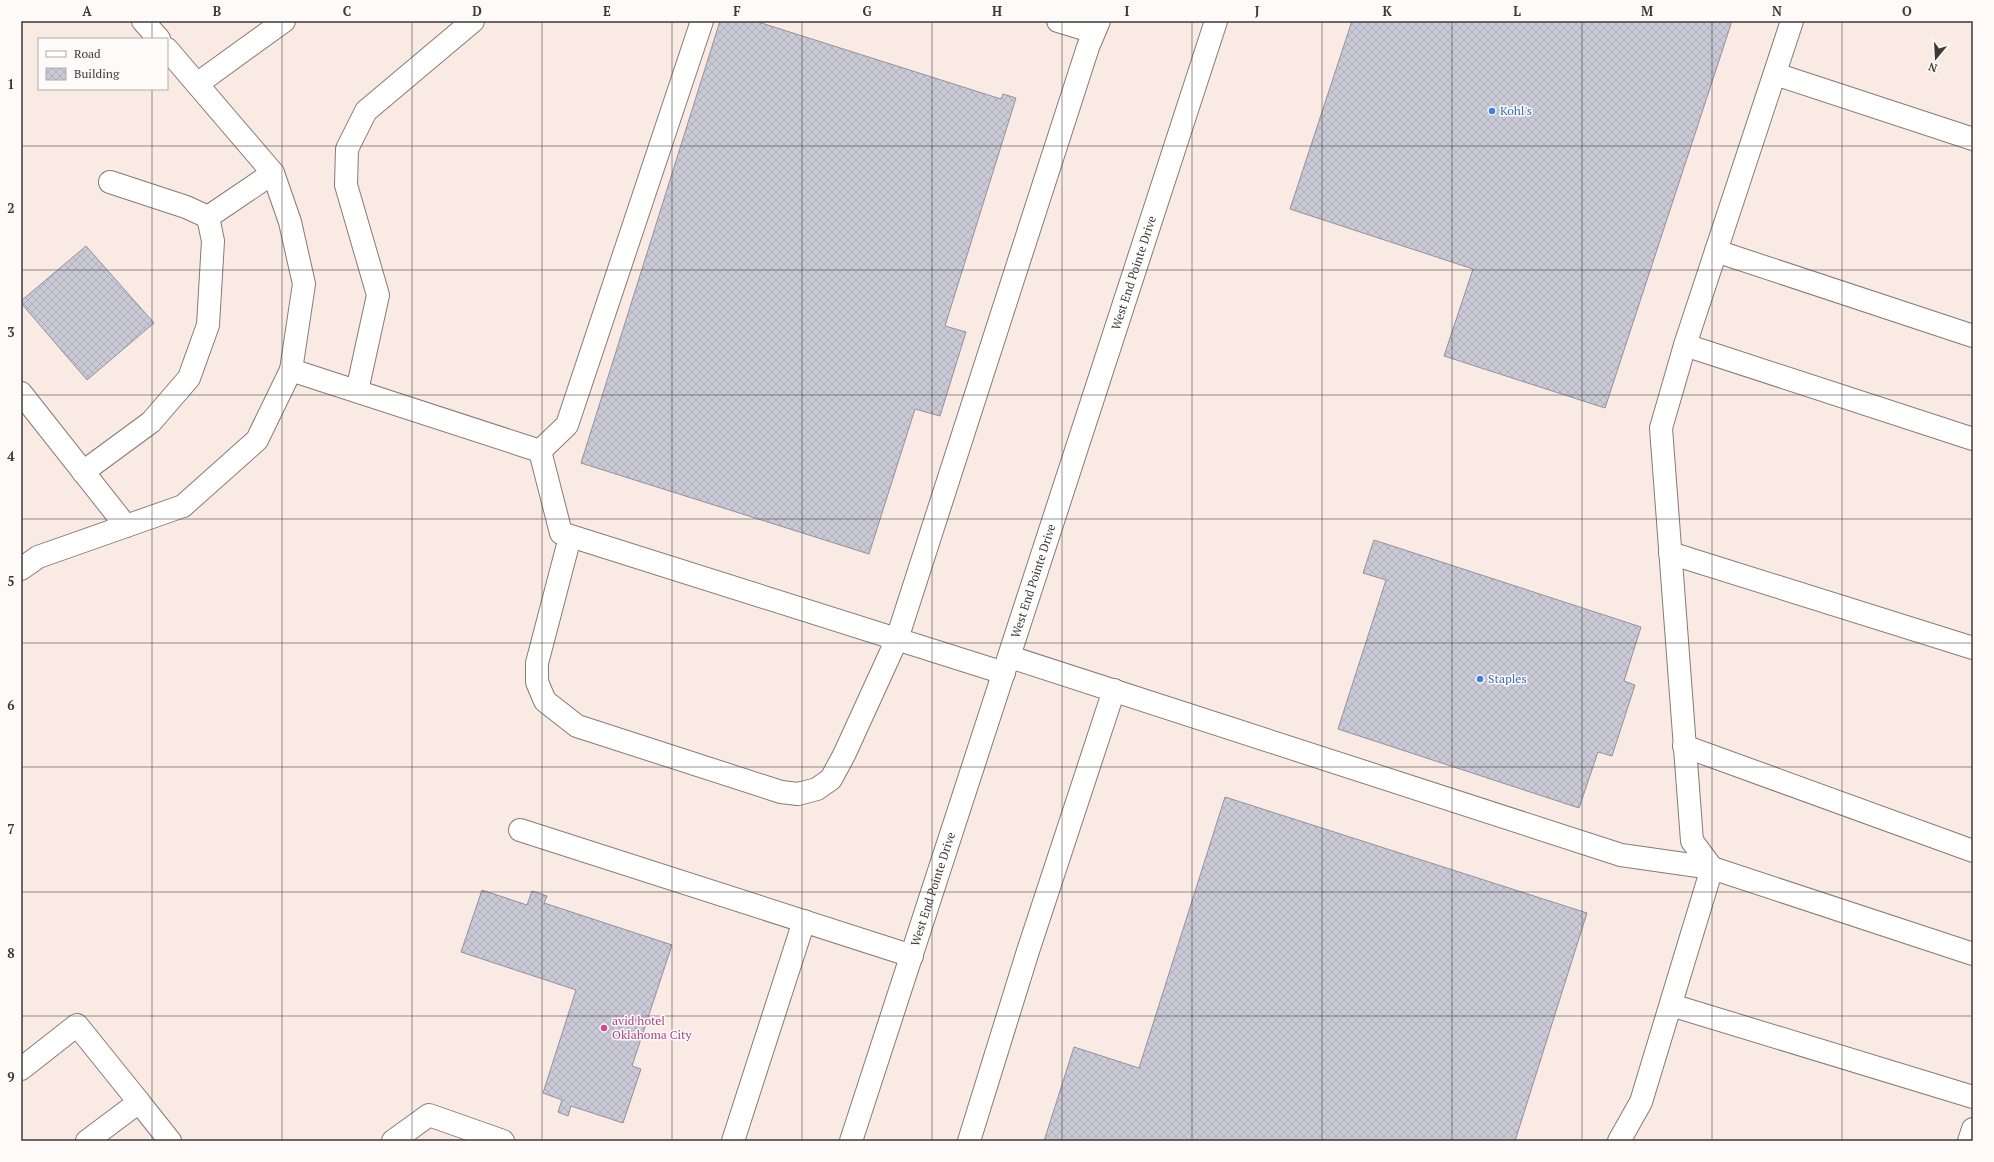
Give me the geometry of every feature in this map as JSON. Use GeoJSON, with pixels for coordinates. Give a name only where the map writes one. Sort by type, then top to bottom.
{"type":"FeatureCollection","features":[{"type":"Feature","properties":{"kind":"street"},"geometry":{"type":"LineString","coordinates":[[143,21],[157,38]]}},
{"type":"Feature","properties":{"kind":"street"},"geometry":{"type":"LineString","coordinates":[[197,84],[284,21]]}},
{"type":"Feature","properties":{"kind":"street"},"geometry":{"type":"LineString","coordinates":[[357,391],[378,295],[346,185],[347,148],[366,112],[474,21]]}},
{"type":"Feature","properties":{"kind":"street"},"geometry":{"type":"LineString","coordinates":[[540,450],[567,425],[702,21]]}},
{"type":"Feature","properties":{"kind":"street"},"geometry":{"type":"LineString","coordinates":[[570,537],[537,663],[537,682],[545,701],[577,726],[781,792],[798,794],[817,789],[831,779],[844,755],[897,639],[1096,27],[1058,21]]}},
{"type":"Feature","properties":{"kind":"street","name":"West End Pointe Drive"},"geometry":{"type":"LineString","coordinates":[[851,1141],[1216,21]]}},
{"type":"Feature","properties":{"kind":"street"},"geometry":{"type":"LineString","coordinates":[[1712,868],[1692,841],[1661,428],[1685,344],[1792,21]]}},
{"type":"Feature","properties":{"kind":"street"},"geometry":{"type":"LineString","coordinates":[[21,569],[38,557],[183,506],[257,440],[291,370],[304,284],[290,222],[273,173],[168,50]]}},
{"type":"Feature","properties":{"kind":"street"},"geometry":{"type":"LineString","coordinates":[[1775,74],[1973,140]]}},
{"type":"Feature","properties":{"kind":"street"},"geometry":{"type":"LineString","coordinates":[[208,217],[273,173]]}},
{"type":"Feature","properties":{"kind":"street"},"geometry":{"type":"LineString","coordinates":[[110,182],[186,207],[208,217]]}},
{"type":"Feature","properties":{"kind":"street"},"geometry":{"type":"LineString","coordinates":[[83,472],[151,422],[189,378],[208,325],[213,241],[208,217]]}},
{"type":"Feature","properties":{"kind":"street"},"geometry":{"type":"LineString","coordinates":[[1716,251],[1973,336]]}},
{"type":"Feature","properties":{"kind":"street"},"geometry":{"type":"LineString","coordinates":[[1685,344],[1973,439]]}},
{"type":"Feature","properties":{"kind":"street"},"geometry":{"type":"LineString","coordinates":[[291,370],[540,450]]}},
{"type":"Feature","properties":{"kind":"street"},"geometry":{"type":"LineString","coordinates":[[21,392],[126,526]]}},
{"type":"Feature","properties":{"kind":"street"},"geometry":{"type":"LineString","coordinates":[[540,450],[561,534],[897,639],[1114,690],[1621,855],[1712,868],[1973,954]]}},
{"type":"Feature","properties":{"kind":"street"},"geometry":{"type":"LineString","coordinates":[[1670,553],[1973,648]]}},
{"type":"Feature","properties":{"kind":"street"},"geometry":{"type":"LineString","coordinates":[[969,1141],[1030,943],[1114,690]]}},
{"type":"Feature","properties":{"kind":"street"},"geometry":{"type":"LineString","coordinates":[[1684,746],[1973,851]]}},
{"type":"Feature","properties":{"kind":"street"},"geometry":{"type":"LineString","coordinates":[[520,830],[912,956]]}},
{"type":"Feature","properties":{"kind":"street"},"geometry":{"type":"LineString","coordinates":[[1619,1141],[1641,1102],[1712,868]]}},
{"type":"Feature","properties":{"kind":"street"},"geometry":{"type":"LineString","coordinates":[[733,1141],[804,921]]}},
{"type":"Feature","properties":{"kind":"street"},"geometry":{"type":"LineString","coordinates":[[1671,1005],[1973,1098]]}},
{"type":"Feature","properties":{"kind":"street"},"geometry":{"type":"LineString","coordinates":[[21,1069],[77,1024],[170,1141]]}},
{"type":"Feature","properties":{"kind":"street"},"geometry":{"type":"LineString","coordinates":[[87,1141],[139,1102]]}},
{"type":"Feature","properties":{"kind":"street"},"geometry":{"type":"LineString","coordinates":[[393,1141],[429,1115],[496,1140]]}},
{"type":"Feature","properties":{"kind":"street"},"geometry":{"type":"LineString","coordinates":[[1969,1141],[1973,1129]]}},
{"type":"Feature","properties":{"kind":"building"},"geometry":{"type":"Polygon","coordinates":[[[720,21],[755,21],[1001,99],[1003,94],[1016,98],[945,326],[966,332],[940,416],[915,409],[869,554],[581,463],[720,21]]]}},
{"type":"Feature","properties":{"kind":"building"},"geometry":{"type":"Polygon","coordinates":[[[1352,21],[1732,21],[1605,408],[1444,356],[1473,269],[1290,209],[1352,21]]]}},
{"type":"Feature","properties":{"kind":"building"},"geometry":{"type":"Polygon","coordinates":[[[86,246],[154,323],[87,380],[21,303],[21,301],[86,246]]]}},
{"type":"Feature","properties":{"kind":"building"},"geometry":{"type":"Polygon","coordinates":[[[1374,540],[1641,627],[1624,681],[1635,685],[1612,756],[1598,752],[1579,808],[1338,729],[1386,580],[1363,573],[1374,540]]]}},
{"type":"Feature","properties":{"kind":"building"},"geometry":{"type":"Polygon","coordinates":[[[1225,797],[1587,913],[1515,1141],[1044,1141],[1074,1047],[1139,1068],[1225,797]]]}},
{"type":"Feature","properties":{"kind":"building","name":"avid hotel Oklahoma City"},"geometry":{"type":"Polygon","coordinates":[[[482,890],[527,905],[532,891],[547,896],[544,903],[672,945],[632,1066],[641,1069],[623,1123],[571,1106],[568,1116],[558,1112],[562,1100],[543,1093],[576,990],[461,952],[482,890]]]}},
{"type":"Feature","properties":{"kind":"place","name":"Kohl's"},"geometry":{"type":"Point","coordinates":[1492,111]}},
{"type":"Feature","properties":{"kind":"place","name":"Staples"},"geometry":{"type":"Point","coordinates":[1480,679]}},
{"type":"Feature","properties":{"kind":"place","name":"avid hotel Oklahoma City"},"geometry":{"type":"Point","coordinates":[604,1028]}}]}
